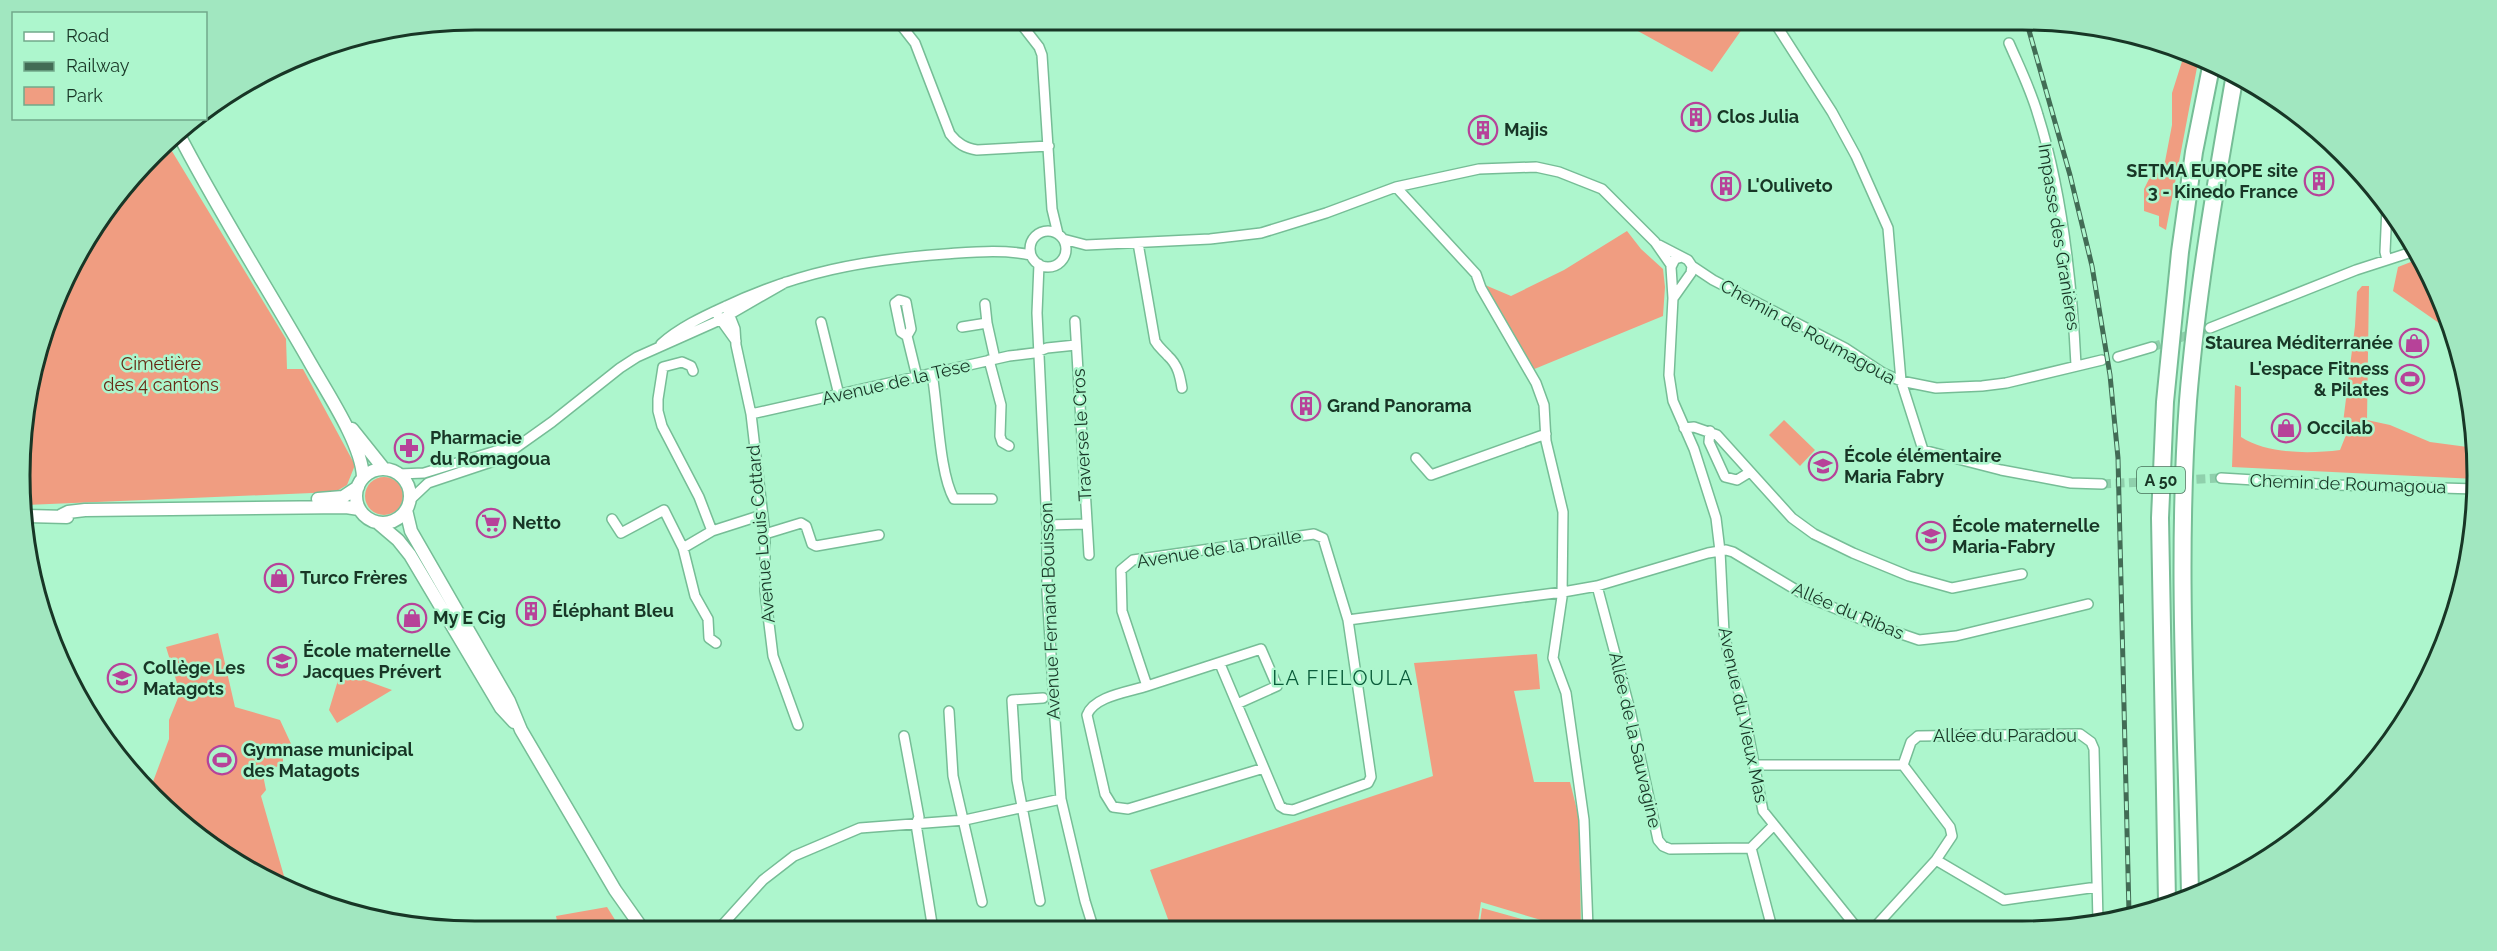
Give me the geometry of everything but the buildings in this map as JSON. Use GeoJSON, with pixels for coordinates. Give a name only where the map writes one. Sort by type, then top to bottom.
{"type":"FeatureCollection","features":[{"type":"Feature","properties":{"kind":"highway","name":"A 50"},"geometry":{"type":"LineString","coordinates":[[2167,896],[2160,518],[2165,402],[2180,252],[2194,152],[2210,72]]}},
{"type":"Feature","properties":{"kind":"highway","name":"A 50"},"geometry":{"type":"LineString","coordinates":[[2190,888],[2183,520],[2188,403],[2203,258],[2233,84]]}},
{"type":"Feature","properties":{"kind":"main road"},"geometry":{"type":"LineString","coordinates":[[182,141],[210,195],[259,273],[339,412],[361,462],[357,502],[359,509],[364,516],[378,523],[398,540],[475,652]]}},
{"type":"Feature","properties":{"kind":"main road"},"geometry":{"type":"LineString","coordinates":[[339,412],[384,469]]}},
{"type":"Feature","properties":{"kind":"main road"},"geometry":{"type":"LineString","coordinates":[[249,507],[265,503],[343,497],[373,471],[384,469],[399,474],[408,485],[411,531],[475,652],[509,701],[519,727],[615,890],[637,921]]}},
{"type":"Feature","properties":{"kind":"main road"},"geometry":{"type":"LineString","coordinates":[[378,523],[394,521],[408,505]]}},
{"type":"Feature","properties":{"kind":"main road"},"geometry":{"type":"LineString","coordinates":[[32,516],[103,511],[249,507],[359,509]]}},
{"type":"Feature","properties":{"kind":"main road"},"geometry":{"type":"LineString","coordinates":[[627,907],[643,921]]}},
{"type":"Feature","properties":{"kind":"street"},"geometry":{"type":"LineString","coordinates":[[905,30],[915,43],[950,134],[956,141],[967,148],[978,150],[1049,147]]}},
{"type":"Feature","properties":{"kind":"street"},"geometry":{"type":"LineString","coordinates":[[1026,30],[1039,47],[1042,55],[1052,209],[1065,252],[1063,258]]}},
{"type":"Feature","properties":{"kind":"street"},"geometry":{"type":"LineString","coordinates":[[1779,30],[1832,112],[1856,156],[1888,228],[1901,381],[1936,388],[1982,386],[2006,383],[2102,360]]}},
{"type":"Feature","properties":{"kind":"street","name":"Impasse des Granières"},"geometry":{"type":"LineString","coordinates":[[2009,43],[2038,112],[2054,176],[2074,312],[2076,365]]}},
{"type":"Feature","properties":{"kind":"street"},"geometry":{"type":"LineString","coordinates":[[1040,233],[1046,231],[1086,245],[1210,239],[1261,233],[1326,213],[1396,187],[1479,169],[1536,167],[1559,172],[1602,189],[1655,242],[1677,277],[1688,273],[1688,260],[1655,242]]}},
{"type":"Feature","properties":{"kind":"street"},"geometry":{"type":"LineString","coordinates":[[1396,187],[1476,274],[1481,288],[1536,383],[1544,405],[1546,434],[1563,512],[1563,592],[1553,658],[1566,693],[1584,820],[1587,921]]}},
{"type":"Feature","properties":{"kind":"street"},"geometry":{"type":"LineString","coordinates":[[408,505],[428,483],[500,459],[552,422],[620,368],[715,311],[728,310],[786,282],[875,260],[1008,250],[1032,242],[1040,233],[1052,209]]}},
{"type":"Feature","properties":{"kind":"street"},"geometry":{"type":"LineString","coordinates":[[2386,219],[2387,260]]}},
{"type":"Feature","properties":{"kind":"street"},"geometry":{"type":"LineString","coordinates":[[1031,255],[1032,242]]}},
{"type":"Feature","properties":{"kind":"street"},"geometry":{"type":"LineString","coordinates":[[1138,243],[1155,341],[1176,365],[1182,388]]}},
{"type":"Feature","properties":{"kind":"street"},"geometry":{"type":"LineString","coordinates":[[1008,250],[1031,255],[1039,264],[1052,266],[1086,245]]}},
{"type":"Feature","properties":{"kind":"street"},"geometry":{"type":"LineString","coordinates":[[2210,328],[2407,253]]}},
{"type":"Feature","properties":{"kind":"street"},"geometry":{"type":"LineString","coordinates":[[1672,269],[1675,259],[1682,258]]}},
{"type":"Feature","properties":{"kind":"street","name":"Avenue Fernand Bouisson"},"geometry":{"type":"LineString","coordinates":[[1039,264],[1038,313],[1047,525],[1047,591],[1061,799],[1091,921]]}},
{"type":"Feature","properties":{"kind":"street","name":"Avenue Fernand Bouisson"},"geometry":{"type":"LineString","coordinates":[[1040,288],[1052,266]]}},
{"type":"Feature","properties":{"kind":"street","name":"Avenue du Vieux Mas"},"geometry":{"type":"LineString","coordinates":[[1672,269],[1670,386],[1711,497],[1716,518],[1724,633],[1732,671],[1742,701],[1763,811],[1851,921]]}},
{"type":"Feature","properties":{"kind":"street","name":"Chemin de Roumagoua"},"geometry":{"type":"LineString","coordinates":[[1688,273],[1713,280],[1845,348],[1883,373],[1901,381],[1923,450],[2048,479],[2071,483],[2102,484]]}},
{"type":"Feature","properties":{"kind":"street","name":"Avenue du Vieux Mas"},"geometry":{"type":"LineString","coordinates":[[1673,298],[1688,273]]}},
{"type":"Feature","properties":{"kind":"street"},"geometry":{"type":"LineString","coordinates":[[986,304],[992,360],[1001,405],[1000,436],[1002,442],[1009,446]]}},
{"type":"Feature","properties":{"kind":"street"},"geometry":{"type":"LineString","coordinates":[[659,346],[673,342],[720,320],[728,310]]}},
{"type":"Feature","properties":{"kind":"street","name":"Avenue Louis Cottard"},"geometry":{"type":"LineString","coordinates":[[728,310],[735,328],[751,414],[765,534],[765,591],[773,656],[798,725]]}},
{"type":"Feature","properties":{"kind":"street"},"geometry":{"type":"LineString","coordinates":[[715,311],[720,320]]}},
{"type":"Feature","properties":{"kind":"street","name":"Avenue Louis Cottard"},"geometry":{"type":"LineString","coordinates":[[720,320],[736,341]]}},
{"type":"Feature","properties":{"kind":"street","name":"Traverse le Cros"},"geometry":{"type":"LineString","coordinates":[[1075,321],[1089,555]]}},
{"type":"Feature","properties":{"kind":"street"},"geometry":{"type":"LineString","coordinates":[[821,322],[839,395]]}},
{"type":"Feature","properties":{"kind":"street"},"geometry":{"type":"LineString","coordinates":[[962,327],[987,323]]}},
{"type":"Feature","properties":{"kind":"street"},"geometry":{"type":"LineString","coordinates":[[907,336],[917,377]]}},
{"type":"Feature","properties":{"kind":"street","name":"Traverse le Cros"},"geometry":{"type":"LineString","coordinates":[[1041,350],[1076,345]]}},
{"type":"Feature","properties":{"kind":"street"},"geometry":{"type":"LineString","coordinates":[[2118,357],[2152,347]]}},
{"type":"Feature","properties":{"kind":"street","name":"Avenue de la Tèse"},"geometry":{"type":"LineString","coordinates":[[751,414],[1041,350]]}},
{"type":"Feature","properties":{"kind":"street"},"geometry":{"type":"LineString","coordinates":[[693,371],[691,366],[682,362],[663,367],[658,411],[662,426],[699,497],[712,531]]}},
{"type":"Feature","properties":{"kind":"street"},"geometry":{"type":"LineString","coordinates":[[932,374],[950,493],[954,499],[992,499]]}},
{"type":"Feature","properties":{"kind":"street"},"geometry":{"type":"LineString","coordinates":[[1684,428],[1694,426],[1717,435],[1792,518],[1814,534],[1853,553],[1909,576],[1952,588],[2022,574]]}},
{"type":"Feature","properties":{"kind":"street"},"geometry":{"type":"LineString","coordinates":[[1710,431],[1708,442],[1725,477],[1737,480],[1749,472]]}},
{"type":"Feature","properties":{"kind":"street"},"geometry":{"type":"LineString","coordinates":[[1416,458],[1431,475],[1546,434]]}},
{"type":"Feature","properties":{"kind":"street"},"geometry":{"type":"LineString","coordinates":[[399,474],[424,473],[520,443]]}},
{"type":"Feature","properties":{"kind":"street","name":"Chemin de Roumagoua"},"geometry":{"type":"LineString","coordinates":[[2221,478],[2337,485],[2467,489]]}},
{"type":"Feature","properties":{"kind":"street"},"geometry":{"type":"LineString","coordinates":[[612,519],[621,533],[664,510],[683,548],[695,596],[708,619],[709,638],[716,642]]}},
{"type":"Feature","properties":{"kind":"street"},"geometry":{"type":"LineString","coordinates":[[683,548],[712,531],[762,514]]}},
{"type":"Feature","properties":{"kind":"street"},"geometry":{"type":"LineString","coordinates":[[765,534],[801,523],[806,526],[812,544],[816,546],[879,535]]}},
{"type":"Feature","properties":{"kind":"street","name":"Traverse le Cros"},"geometry":{"type":"LineString","coordinates":[[1047,525],[1086,524]]}},
{"type":"Feature","properties":{"kind":"street","name":"Avenue de la Draille"},"geometry":{"type":"LineString","coordinates":[[1147,686],[1120,603],[1121,570],[1133,560],[1314,534],[1323,538],[1348,620],[1371,777],[1368,783],[1293,810],[1280,806],[1220,664]]}},
{"type":"Feature","properties":{"kind":"street"},"geometry":{"type":"LineString","coordinates":[[1348,620],[1597,586],[1720,551]]}},
{"type":"Feature","properties":{"kind":"street","name":"Allée du Ribas"},"geometry":{"type":"LineString","coordinates":[[1720,551],[1733,552],[1808,597],[1875,625],[1919,640],[1956,636],[2088,604]]}},
{"type":"Feature","properties":{"kind":"street","name":"Allée de la Sauvagine"},"geometry":{"type":"LineString","coordinates":[[1597,586],[1630,710],[1658,840],[1670,849],[1751,848]]}},
{"type":"Feature","properties":{"kind":"street"},"geometry":{"type":"LineString","coordinates":[[1237,704],[1277,686],[1261,649],[1098,702],[1089,709],[1087,715],[1106,794],[1113,807],[1122,810],[1264,768]]}},
{"type":"Feature","properties":{"kind":"street"},"geometry":{"type":"LineString","coordinates":[[1040,901],[1017,780],[1012,700],[1043,698]]}},
{"type":"Feature","properties":{"kind":"street"},"geometry":{"type":"LineString","coordinates":[[949,711],[953,776],[965,820],[982,902]]}},
{"type":"Feature","properties":{"kind":"street","name":"Allée du Paradou"},"geometry":{"type":"LineString","coordinates":[[1903,765],[1911,742],[1918,736],[2075,733],[2087,737],[2094,749],[2098,914]]}},
{"type":"Feature","properties":{"kind":"street"},"geometry":{"type":"LineString","coordinates":[[904,736],[919,817],[916,824],[932,921]]}},
{"type":"Feature","properties":{"kind":"street"},"geometry":{"type":"LineString","coordinates":[[1754,765],[1903,765],[1952,831],[1950,840],[1936,860],[1880,921]]}},
{"type":"Feature","properties":{"kind":"street"},"geometry":{"type":"LineString","coordinates":[[725,921],[763,880],[794,856],[860,828],[965,820],[1061,799]]}},
{"type":"Feature","properties":{"kind":"street"},"geometry":{"type":"LineString","coordinates":[[1770,921],[1751,848],[1773,826]]}},
{"type":"Feature","properties":{"kind":"street"},"geometry":{"type":"LineString","coordinates":[[1936,860],[2004,900],[2097,887]]}},
{"type":"Feature","properties":{"kind":"green space"},"geometry":{"type":"Polygon","coordinates":[[[1636,30],[1741,30],[1712,72],[1636,30]]]}},
{"type":"Feature","properties":{"kind":"green space"},"geometry":{"type":"Polygon","coordinates":[[[2182,60],[2197,66],[2166,230],[2159,226],[2159,216],[2144,211],[2144,189],[2151,175],[2163,172],[2172,125],[2172,93],[2182,60]]]}},
{"type":"Feature","properties":{"kind":"green space","name":"Cimetière des 4 cantons"},"geometry":{"type":"Polygon","coordinates":[[[171,150],[286,339],[287,369],[303,369],[355,465],[347,485],[335,492],[31,505],[31,446],[34,417],[45,360],[64,305],[76,278],[105,228],[122,204],[171,150]]]}},
{"type":"Feature","properties":{"kind":"green space"},"geometry":{"type":"Polygon","coordinates":[[[1627,231],[1641,249],[1663,269],[1665,287],[1663,316],[1532,370],[1485,285],[1511,296],[1564,270],[1627,231]]]}},
{"type":"Feature","properties":{"kind":"green space"},"geometry":{"type":"Polygon","coordinates":[[[2412,262],[2440,324],[2393,291],[2398,267],[2412,262]]]}},
{"type":"Feature","properties":{"kind":"green space"},"geometry":{"type":"Polygon","coordinates":[[[2362,286],[2369,286],[2367,420],[2390,425],[2430,442],[2466,447],[2467,479],[2232,467],[2235,385],[2241,387],[2241,437],[2251,443],[2276,450],[2315,452],[2340,450],[2346,435],[2343,423],[2357,292],[2362,286]]]}},
{"type":"Feature","properties":{"kind":"green space"},"geometry":{"type":"Polygon","coordinates":[[[1784,420],[1815,450],[1800,466],[1769,435],[1784,420]]]}},
{"type":"Feature","properties":{"kind":"green space"},"geometry":{"type":"Polygon","coordinates":[[[384,477],[397,483],[403,496],[397,509],[384,515],[371,509],[365,496],[371,483],[384,477]]]}},
{"type":"Feature","properties":{"kind":"green space","name":"Gymnase municipal des Matagots"},"geometry":{"type":"Polygon","coordinates":[[[218,633],[235,707],[280,720],[293,748],[283,753],[283,763],[263,775],[266,790],[261,796],[285,878],[228,846],[204,829],[153,783],[169,739],[169,720],[180,693],[166,647],[218,633]]]}},
{"type":"Feature","properties":{"kind":"green space"},"geometry":{"type":"Polygon","coordinates":[[[1537,654],[1540,689],[1514,691],[1534,782],[1570,782],[1579,818],[1581,921],[1544,921],[1481,902],[1478,921],[1169,921],[1150,870],[1433,776],[1414,663],[1537,654]]]}},
{"type":"Feature","properties":{"kind":"green space"},"geometry":{"type":"Polygon","coordinates":[[[345,673],[392,690],[337,723],[329,710],[339,677],[345,673]]]}},
{"type":"Feature","properties":{"kind":"green space"},"geometry":{"type":"Polygon","coordinates":[[[607,907],[616,921],[557,921],[556,916],[607,907]]]}},
{"type":"Feature","properties":{"kind":"green space"},"geometry":{"type":"Polygon","coordinates":[[[1482,908],[1528,921],[1480,921],[1482,908]]]}},
{"type":"Feature","properties":{"kind":"tunnel"},"geometry":{"type":"LineString","coordinates":[[2152,347],[2210,328]]}},
{"type":"Feature","properties":{"kind":"tunnel"},"geometry":{"type":"LineString","coordinates":[[2102,484],[2221,478]]}},
{"type":"Feature","properties":{"kind":"railway"},"geometry":{"type":"LineString","coordinates":[[2029,30],[2070,175],[2092,266],[2110,375],[2118,458],[2129,908]]}},
{"type":"Feature","properties":{"kind":"place","name":"Clos Julia"},"geometry":{"type":"Point","coordinates":[1696,117]}},
{"type":"Feature","properties":{"kind":"place","name":"Majis"},"geometry":{"type":"Point","coordinates":[1483,130]}},
{"type":"Feature","properties":{"kind":"place","name":"SETMA EUROPE site 3 - Kinedo France"},"geometry":{"type":"Point","coordinates":[2319,181]}},
{"type":"Feature","properties":{"kind":"place","name":"L'Ouliveto"},"geometry":{"type":"Point","coordinates":[1726,186]}},
{"type":"Feature","properties":{"kind":"place","name":"Staurea Méditerranée"},"geometry":{"type":"Point","coordinates":[2414,343]}},
{"type":"Feature","properties":{"kind":"place","name":"L'espace Fitness & Pilates"},"geometry":{"type":"Point","coordinates":[2410,379]}},
{"type":"Feature","properties":{"kind":"place","name":"Grand Panorama"},"geometry":{"type":"Point","coordinates":[1306,406]}},
{"type":"Feature","properties":{"kind":"place","name":"Occilab"},"geometry":{"type":"Point","coordinates":[2286,428]}},
{"type":"Feature","properties":{"kind":"place","name":"Pharmacie du Romagoua"},"geometry":{"type":"Point","coordinates":[409,448]}},
{"type":"Feature","properties":{"kind":"place","name":"École élémentaire Maria Fabry"},"geometry":{"type":"Point","coordinates":[1823,466]}},
{"type":"Feature","properties":{"kind":"place","name":"Netto"},"geometry":{"type":"Point","coordinates":[491,523]}},
{"type":"Feature","properties":{"kind":"place","name":"École maternelle Maria-Fabry"},"geometry":{"type":"Point","coordinates":[1931,536]}},
{"type":"Feature","properties":{"kind":"place","name":"Turco Frères"},"geometry":{"type":"Point","coordinates":[279,578]}},
{"type":"Feature","properties":{"kind":"place","name":"Éléphant Bleu"},"geometry":{"type":"Point","coordinates":[531,611]}},
{"type":"Feature","properties":{"kind":"place","name":"My E Cig"},"geometry":{"type":"Point","coordinates":[412,618]}},
{"type":"Feature","properties":{"kind":"place","name":"École maternelle Jacques Prévert"},"geometry":{"type":"Point","coordinates":[282,661]}},
{"type":"Feature","properties":{"kind":"place","name":"Collège Les Matagots"},"geometry":{"type":"Point","coordinates":[122,678]}},
{"type":"Feature","properties":{"kind":"place","name":"Gymnase municipal des Matagots"},"geometry":{"type":"Point","coordinates":[222,760]}},
{"type":"Feature","properties":{"kind":"district","name":"LA FIELOULA"},"geometry":{"type":"Point","coordinates":[1343,678]}}]}
